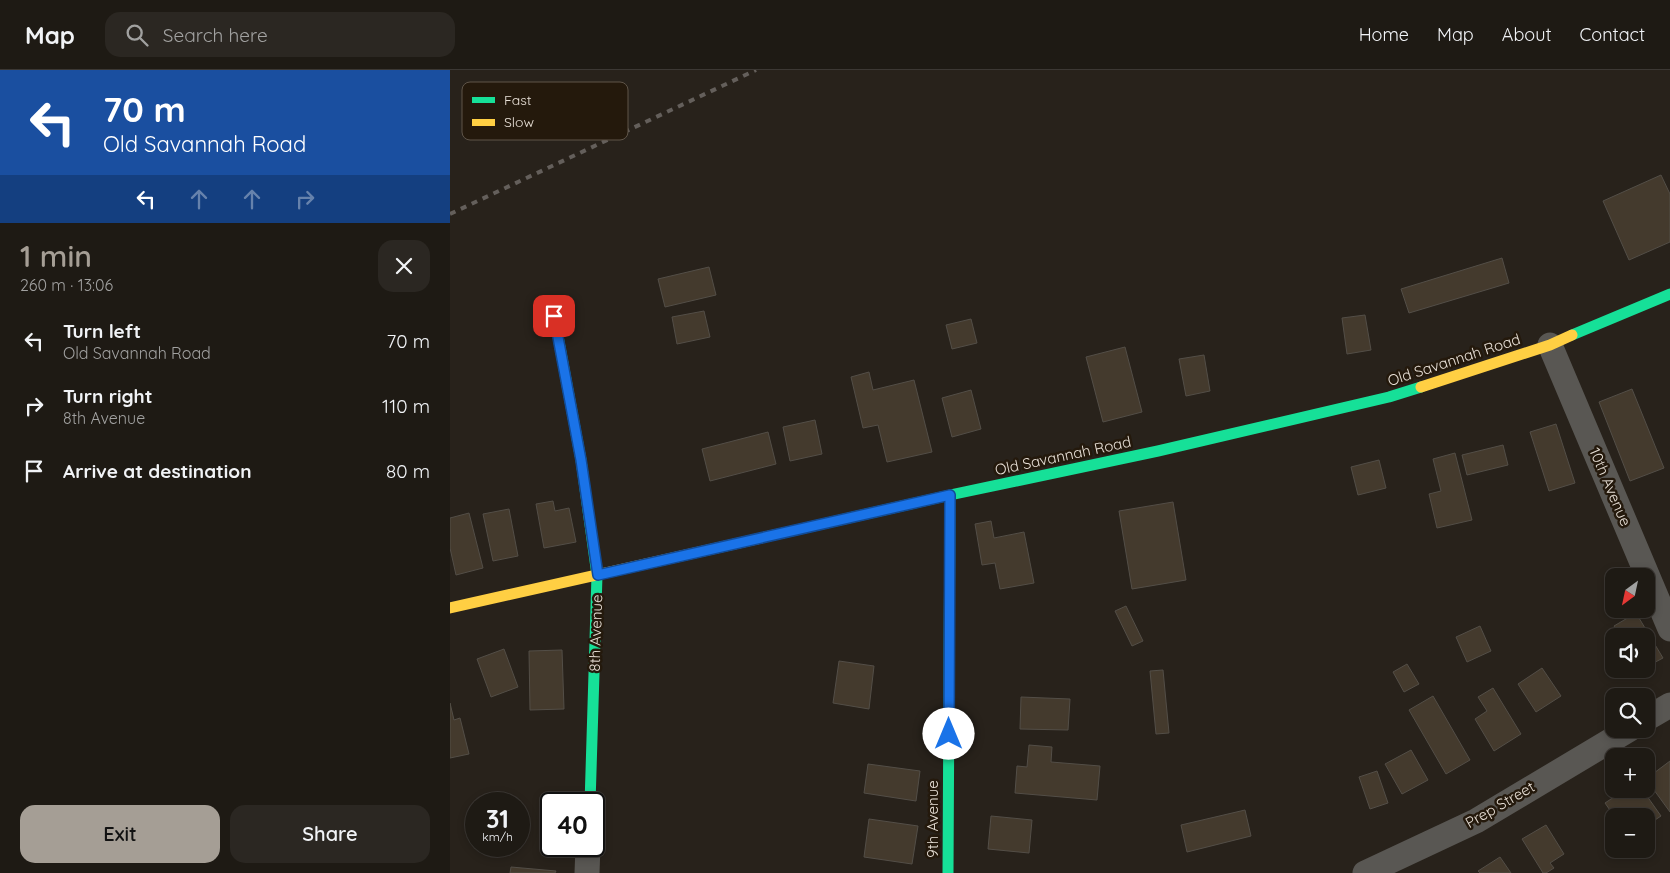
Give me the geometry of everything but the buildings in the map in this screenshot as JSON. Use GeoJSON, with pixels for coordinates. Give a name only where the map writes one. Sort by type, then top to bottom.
{"type":"FeatureCollection","features":[{"type":"Feature","properties":{"kind":"street","name":"Old Savannah Road"},"geometry":{"type":"LineString","coordinates":[[450,608],[950,495],[1158,451],[1389,397],[1550,345],[1670,294]]}},
{"type":"Feature","properties":{"kind":"street","name":"8th Avenue"},"geometry":{"type":"LineString","coordinates":[[554,316],[581,460],[598,575],[590,792]]}},
{"type":"Feature","properties":{"kind":"street","name":"10th Avenue"},"geometry":{"type":"LineString","coordinates":[[1550,345],[1670,629]]}},
{"type":"Feature","properties":{"kind":"street","name":"9th Avenue"},"geometry":{"type":"LineString","coordinates":[[948,873],[950,495]]}},
{"type":"Feature","properties":{"kind":"street"},"geometry":{"type":"LineString","coordinates":[[1655,714],[1670,705]]}},
{"type":"Feature","properties":{"kind":"street","name":"Prep Street"},"geometry":{"type":"LineString","coordinates":[[1365,873],[1476,820],[1615,738]]}},
{"type":"Feature","properties":{"kind":"street"},"geometry":{"type":"LineString","coordinates":[[588,857],[588,873]]}},
{"type":"Feature","properties":{"kind":"railway"},"geometry":{"type":"LineString","coordinates":[[628,130],[756,70]]}},
{"type":"Feature","properties":{"kind":"railway"},"geometry":{"type":"LineString","coordinates":[[450,214],[607,140]]}},
{"type":"Feature","properties":{"kind":"traffic: fast"},"geometry":{"type":"LineString","coordinates":[[1572,335],[1670,294]]}},
{"type":"Feature","properties":{"kind":"traffic: fast"},"geometry":{"type":"LineString","coordinates":[[554,315],[581,460],[597,575],[590,792]]}},
{"type":"Feature","properties":{"kind":"traffic: fast"},"geometry":{"type":"LineString","coordinates":[[783,533],[1158,451],[1389,397],[1421,387]]}},
{"type":"Feature","properties":{"kind":"traffic: fast"},"geometry":{"type":"LineString","coordinates":[[948,873],[950,495]]}},
{"type":"Feature","properties":{"kind":"traffic: slow"},"geometry":{"type":"LineString","coordinates":[[1421,387],[1550,345],[1572,335]]}},
{"type":"Feature","properties":{"kind":"traffic: slow"},"geometry":{"type":"LineString","coordinates":[[450,608],[783,533]]}},
{"type":"Feature","properties":{"kind":"route"},"geometry":{"type":"LineString","coordinates":[[554,316],[581,460],[598,575],[950,495],[949,734]]}}]}
